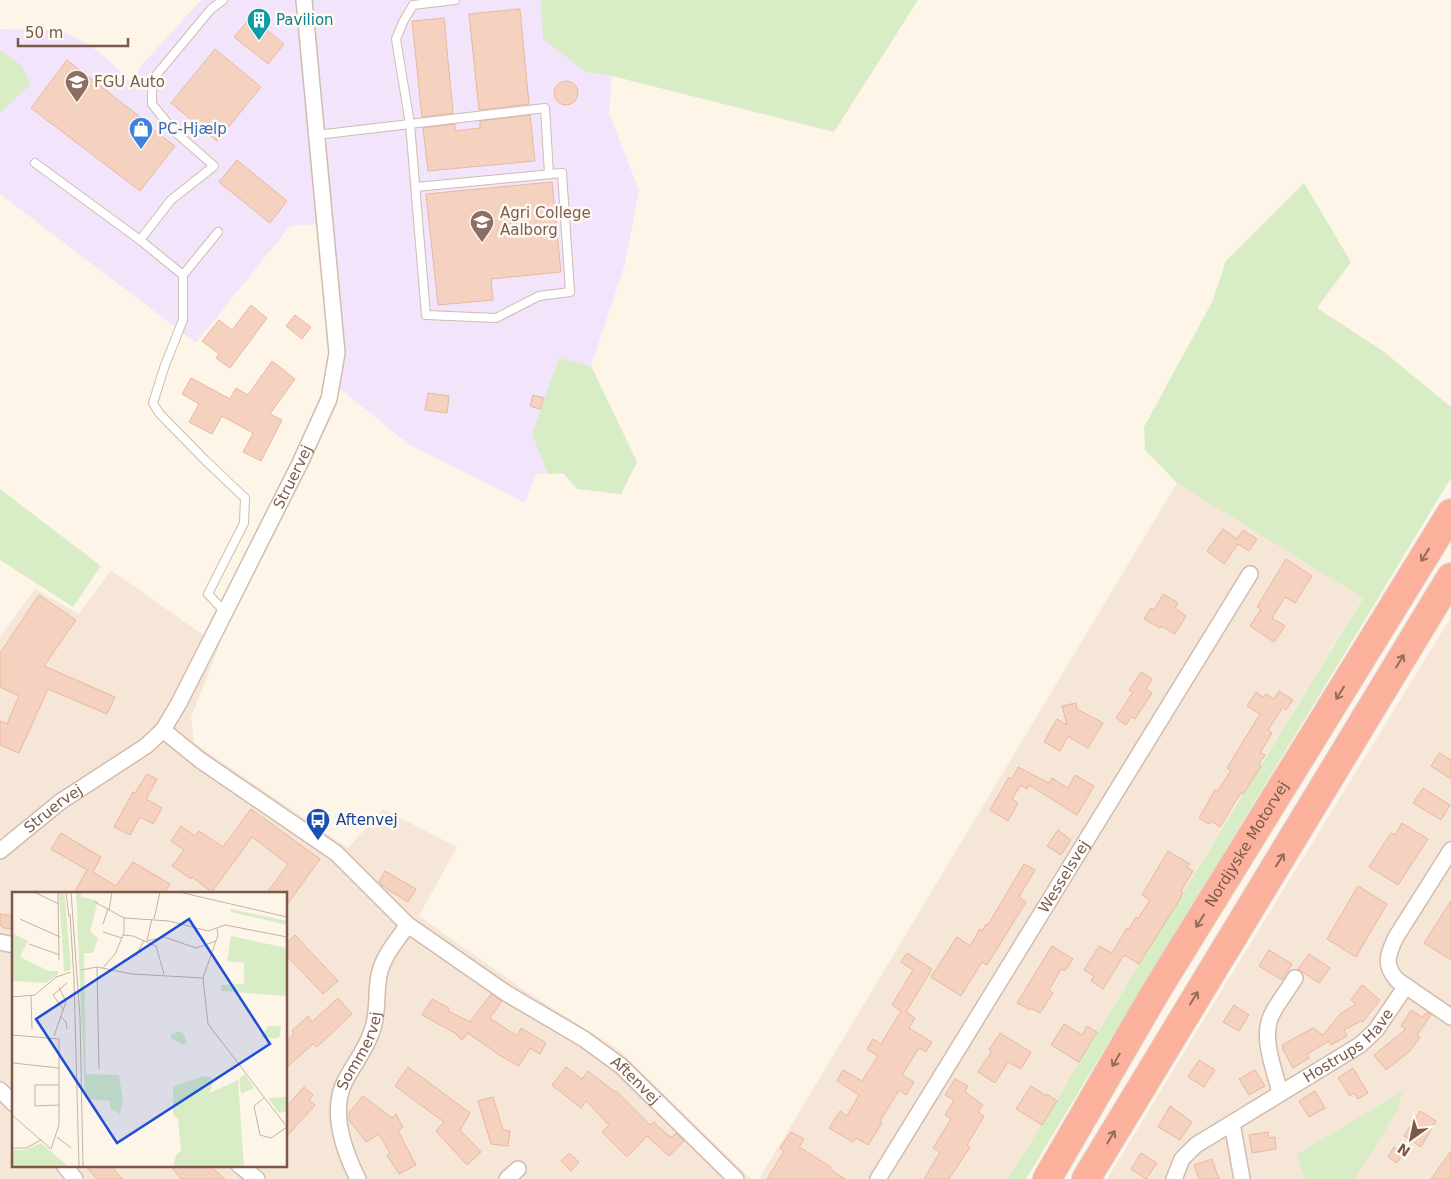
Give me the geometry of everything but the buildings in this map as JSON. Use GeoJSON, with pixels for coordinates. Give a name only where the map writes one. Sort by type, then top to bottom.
{"type":"FeatureCollection","features":[{"type":"Feature","properties":{"kind":"highway","name":"Nordjyske Motorvej"},"geometry":{"type":"LineString","coordinates":[[1047,1179],[1155,993],[1451,513]]}},
{"type":"Feature","properties":{"kind":"highway"},"geometry":{"type":"LineString","coordinates":[[1086,1179],[1451,577]]}},
{"type":"Feature","properties":{"kind":"street","name":"Struervej"},"geometry":{"type":"LineString","coordinates":[[0,851],[60,802],[146,746],[163,730],[225,612],[330,399],[337,353],[304,0]]}},
{"type":"Feature","properties":{"kind":"street","name":"Wesselsvej"},"geometry":{"type":"LineString","coordinates":[[878,1179],[1250,574]]}},
{"type":"Feature","properties":{"kind":"street","name":"Aftenvej"},"geometry":{"type":"LineString","coordinates":[[163,730],[200,760],[336,853],[408,926],[506,993],[584,1039],[621,1066],[736,1179]]}},
{"type":"Feature","properties":{"kind":"street"},"geometry":{"type":"LineString","coordinates":[[1451,850],[1396,937],[1390,950],[1388,966],[1390,972],[1406,986],[1451,1017]]}},
{"type":"Feature","properties":{"kind":"street","name":"Sommervej"},"geometry":{"type":"LineString","coordinates":[[358,1179],[343,1146],[338,1119],[340,1099],[344,1083],[367,1044],[373,1029],[377,1010],[378,980],[385,957],[408,926]]}},
{"type":"Feature","properties":{"kind":"street","name":"Hostrups Have"},"geometry":{"type":"LineString","coordinates":[[1280,1093],[1267,1040],[1268,1026],[1272,1014],[1295,978]]}},
{"type":"Feature","properties":{"kind":"street","name":"Hostrups Have"},"geometry":{"type":"LineString","coordinates":[[1174,1179],[1182,1159],[1196,1145],[1360,1045],[1376,1030],[1406,986]]}},
{"type":"Feature","properties":{"kind":"street"},"geometry":{"type":"LineString","coordinates":[[0,1090],[12,1102]]}},
{"type":"Feature","properties":{"kind":"street"},"geometry":{"type":"LineString","coordinates":[[1232,1123],[1242,1179]]}},
{"type":"Feature","properties":{"kind":"street"},"geometry":{"type":"LineString","coordinates":[[65,1166],[75,1179]]}},
{"type":"Feature","properties":{"kind":"street"},"geometry":{"type":"LineString","coordinates":[[239,1166],[257,1179]]}},
{"type":"Feature","properties":{"kind":"street"},"geometry":{"type":"LineString","coordinates":[[506,1179],[518,1168]]}},
{"type":"Feature","properties":{"kind":"lane"},"geometry":{"type":"LineString","coordinates":[[140,240],[170,200],[214,166],[173,130],[152,104],[152,96],[153,79],[211,10],[223,0]]}},
{"type":"Feature","properties":{"kind":"lane"},"geometry":{"type":"LineString","coordinates":[[416,187],[562,173],[570,292],[539,296],[496,318],[426,315],[410,124],[396,39],[413,5],[455,0]]}},
{"type":"Feature","properties":{"kind":"lane"},"geometry":{"type":"LineString","coordinates":[[317,135],[545,108],[549,174]]}},
{"type":"Feature","properties":{"kind":"lane"},"geometry":{"type":"LineString","coordinates":[[35,163],[140,240],[183,275]]}},
{"type":"Feature","properties":{"kind":"lane"},"geometry":{"type":"LineString","coordinates":[[218,232],[183,275],[183,320],[165,365],[153,403],[159,413],[245,498],[244,522],[208,594],[225,612]]}},
{"type":"Feature","properties":{"kind":"shaded area"},"geometry":{"type":"Polygon","coordinates":[[[201,0],[296,0],[317,224],[290,226],[196,343],[0,194],[0,29],[61,30],[89,45],[108,59],[131,82],[139,68],[201,0]]]}},
{"type":"Feature","properties":{"kind":"shaded area","name":"Agri College Aalborg"},"geometry":{"type":"Polygon","coordinates":[[[312,0],[637,0],[612,76],[609,113],[639,190],[625,264],[591,366],[637,462],[621,494],[577,489],[563,473],[536,474],[525,503],[411,446],[339,388],[342,380],[344,349],[312,0]]]}},
{"type":"Feature","properties":{"kind":"shaded area"},"geometry":{"type":"Polygon","coordinates":[[[1177,483],[1363,597],[1008,1179],[759,1179],[1177,483]]]}},
{"type":"Feature","properties":{"kind":"shaded area"},"geometry":{"type":"Polygon","coordinates":[[[111,570],[219,646],[191,718],[194,743],[348,848],[383,809],[457,847],[419,916],[524,990],[619,1050],[751,1179],[0,1179],[0,637],[35,589],[79,614],[111,570]]]}},
{"type":"Feature","properties":{"kind":"shaded area"},"geometry":{"type":"Polygon","coordinates":[[[1451,617],[1451,1179],[1107,1179],[1228,980],[1451,617]]]}},
{"type":"Feature","properties":{"kind":"green space"},"geometry":{"type":"Polygon","coordinates":[[[541,0],[918,0],[834,132],[612,76],[586,72],[543,39],[541,0]]]}},
{"type":"Feature","properties":{"kind":"green space"},"geometry":{"type":"Polygon","coordinates":[[[0,50],[22,66],[31,84],[0,113],[0,50]]]}},
{"type":"Feature","properties":{"kind":"green space"},"geometry":{"type":"Polygon","coordinates":[[[1304,183],[1351,262],[1317,308],[1383,351],[1451,407],[1451,478],[1026,1179],[1008,1179],[1363,598],[1177,483],[1145,450],[1144,427],[1212,302],[1226,261],[1304,183]]]}},
{"type":"Feature","properties":{"kind":"green space"},"geometry":{"type":"Polygon","coordinates":[[[559,358],[591,366],[637,462],[621,494],[577,489],[563,473],[548,474],[532,434],[559,358]]]}},
{"type":"Feature","properties":{"kind":"green space"},"geometry":{"type":"Polygon","coordinates":[[[0,489],[101,566],[73,607],[0,560],[0,489]]]}},
{"type":"Feature","properties":{"kind":"green space"},"geometry":{"type":"Polygon","coordinates":[[[1403,1091],[1397,1112],[1354,1179],[1305,1179],[1296,1155],[1403,1091]]]}},
{"type":"Feature","properties":{"kind":"place","name":"Pavilion"},"geometry":{"type":"Point","coordinates":[259,41]}},
{"type":"Feature","properties":{"kind":"place","name":"FGU Auto"},"geometry":{"type":"Point","coordinates":[77,103]}},
{"type":"Feature","properties":{"kind":"place","name":"PC-Hjælp"},"geometry":{"type":"Point","coordinates":[141,150]}},
{"type":"Feature","properties":{"kind":"place","name":"Agri College Aalborg"},"geometry":{"type":"Point","coordinates":[482,243]}},
{"type":"Feature","properties":{"kind":"place","name":"Aftenvej"},"geometry":{"type":"Point","coordinates":[318,841]}}]}
